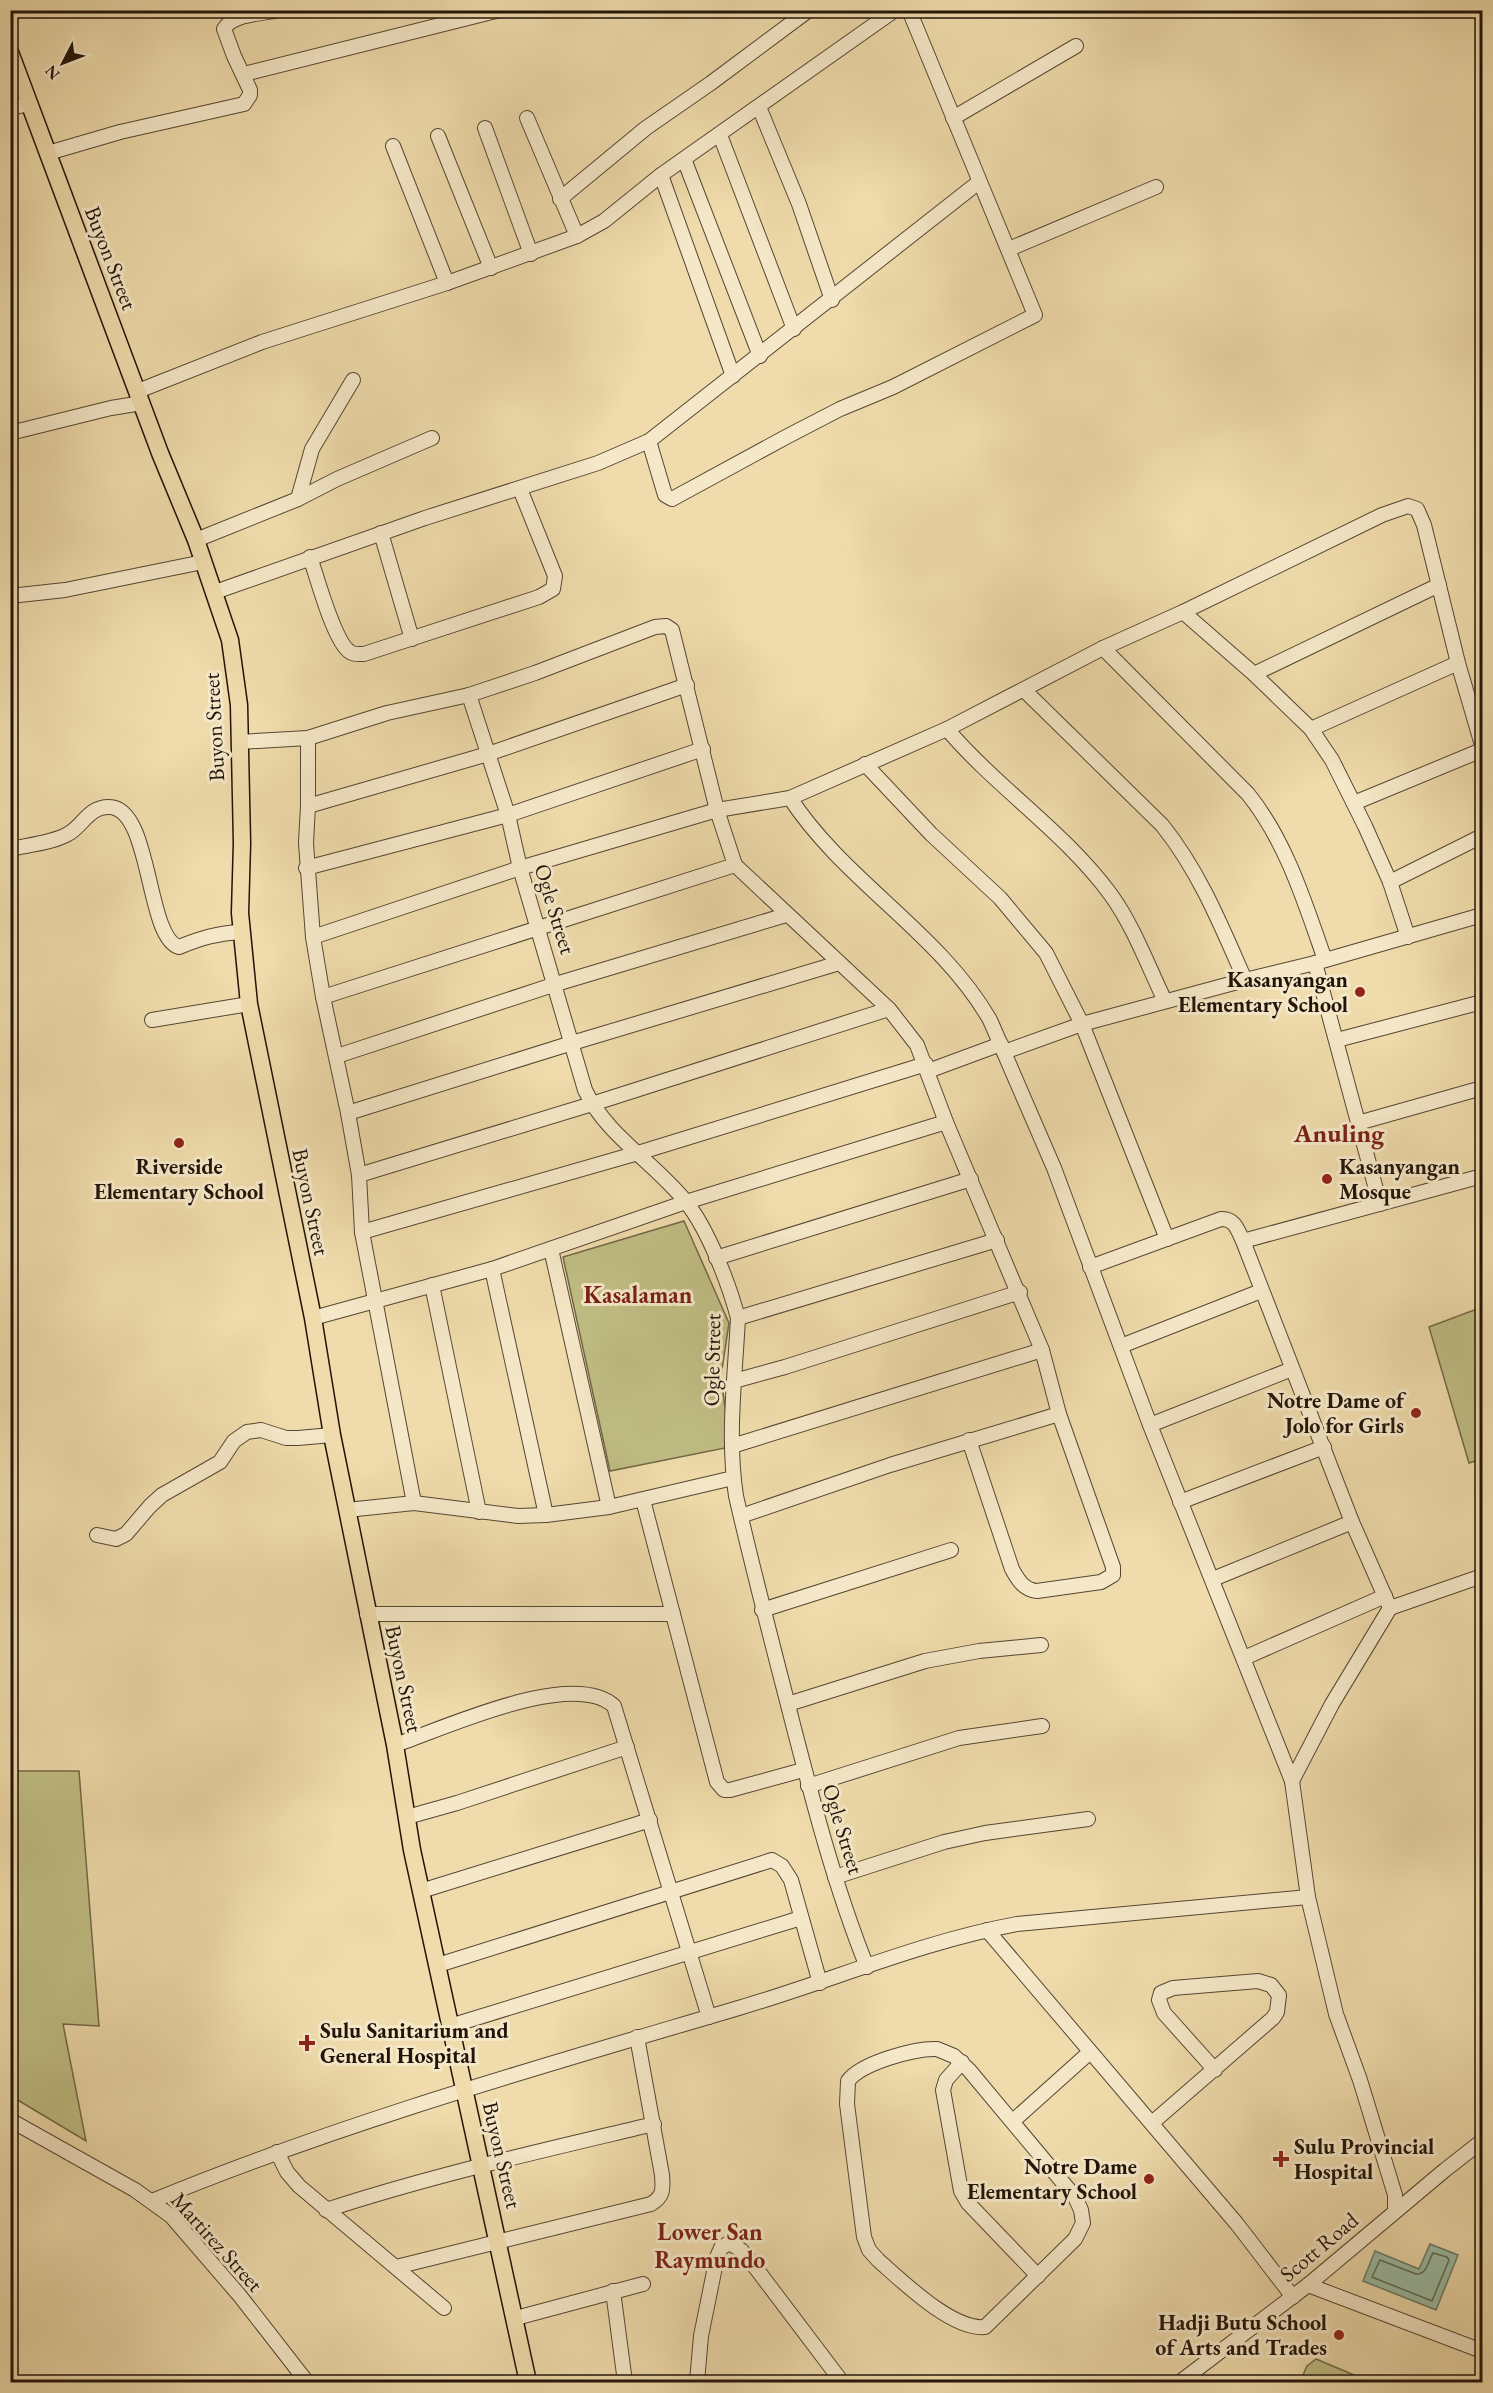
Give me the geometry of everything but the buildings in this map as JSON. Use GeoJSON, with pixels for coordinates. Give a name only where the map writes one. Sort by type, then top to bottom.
{"type":"FeatureCollection","features":[{"type":"Feature","properties":{"kind":"main road","name":"Buyon Street"},"geometry":{"type":"LineString","coordinates":[[10,52],[196,540],[230,640],[239,705],[242,843],[240,913],[249,1004],[313,1318],[332,1435],[395,1745],[407,1817],[528,2382]]}},
{"type":"Feature","properties":{"kind":"street"},"geometry":{"type":"LineString","coordinates":[[10,15],[17,10]]}},
{"type":"Feature","properties":{"kind":"street"},"geometry":{"type":"LineString","coordinates":[[48,153],[120,132],[240,106],[250,95],[244,74],[227,40],[225,27],[243,17],[280,10]]}},
{"type":"Feature","properties":{"kind":"street"},"geometry":{"type":"LineString","coordinates":[[244,74],[500,10]]}},
{"type":"Feature","properties":{"kind":"street"},"geometry":{"type":"LineString","coordinates":[[560,199],[646,128],[809,10]]}},
{"type":"Feature","properties":{"kind":"street"},"geometry":{"type":"LineString","coordinates":[[10,433],[111,408],[262,342],[447,283],[577,236],[604,221],[684,159],[895,10]]}},
{"type":"Feature","properties":{"kind":"street"},"geometry":{"type":"LineString","coordinates":[[649,441],[665,495],[672,499],[786,437],[893,387],[1035,315],[909,10]]}},
{"type":"Feature","properties":{"kind":"street"},"geometry":{"type":"LineString","coordinates":[[953,118],[1076,46]]}},
{"type":"Feature","properties":{"kind":"street"},"geometry":{"type":"LineString","coordinates":[[10,108],[30,104]]}},
{"type":"Feature","properties":{"kind":"street"},"geometry":{"type":"LineString","coordinates":[[759,107],[795,194],[832,300]]}},
{"type":"Feature","properties":{"kind":"street"},"geometry":{"type":"LineString","coordinates":[[526,118],[577,236]]}},
{"type":"Feature","properties":{"kind":"street"},"geometry":{"type":"LineString","coordinates":[[485,128],[531,254]]}},
{"type":"Feature","properties":{"kind":"street"},"geometry":{"type":"LineString","coordinates":[[720,135],[794,329]]}},
{"type":"Feature","properties":{"kind":"street"},"geometry":{"type":"LineString","coordinates":[[438,136],[491,268]]}},
{"type":"Feature","properties":{"kind":"street"},"geometry":{"type":"LineString","coordinates":[[393,146],[447,283]]}},
{"type":"Feature","properties":{"kind":"street"},"geometry":{"type":"LineString","coordinates":[[684,159],[760,356]]}},
{"type":"Feature","properties":{"kind":"street"},"geometry":{"type":"LineString","coordinates":[[661,176],[733,376]]}},
{"type":"Feature","properties":{"kind":"street"},"geometry":{"type":"LineString","coordinates":[[215,592],[381,533],[598,463],[649,441],[980,182]]}},
{"type":"Feature","properties":{"kind":"street"},"geometry":{"type":"LineString","coordinates":[[1009,249],[1156,187]]}},
{"type":"Feature","properties":{"kind":"street"},"geometry":{"type":"LineString","coordinates":[[298,499],[312,449],[353,380]]}},
{"type":"Feature","properties":{"kind":"street"},"geometry":{"type":"LineString","coordinates":[[196,540],[298,499],[337,479],[432,438]]}},
{"type":"Feature","properties":{"kind":"street"},"geometry":{"type":"LineString","coordinates":[[310,557],[329,615],[349,652],[356,655],[364,654],[412,639],[539,597],[553,589],[555,576],[520,489]]}},
{"type":"Feature","properties":{"kind":"street"},"geometry":{"type":"LineString","coordinates":[[313,937],[520,868],[717,810],[790,798],[947,729],[1103,648],[1183,612],[1382,515],[1408,506],[1417,509],[1421,515],[1458,663],[1482,745]]}},
{"type":"Feature","properties":{"kind":"street"},"geometry":{"type":"LineString","coordinates":[[381,533],[412,639]]}},
{"type":"Feature","properties":{"kind":"street"},"geometry":{"type":"LineString","coordinates":[[10,596],[65,590],[204,562]]}},
{"type":"Feature","properties":{"kind":"street"},"geometry":{"type":"LineString","coordinates":[[1254,674],[1439,585]]}},
{"type":"Feature","properties":{"kind":"street"},"geometry":{"type":"LineString","coordinates":[[1183,612],[1254,674],[1311,729],[1332,760],[1354,803],[1390,882],[1408,937]]}},
{"type":"Feature","properties":{"kind":"street"},"geometry":{"type":"LineString","coordinates":[[239,742],[308,738],[387,713],[469,695],[535,673],[643,630],[661,626],[671,628],[717,810],[735,865],[786,915],[890,1009],[917,1045],[946,1122],[1020,1292],[1042,1350],[1059,1414],[1113,1567],[1113,1575],[1101,1582],[1037,1591],[1028,1589],[1019,1582],[1012,1569],[969,1440]]}},
{"type":"Feature","properties":{"kind":"street"},"geometry":{"type":"LineString","coordinates":[[1103,648],[1240,785],[1267,819],[1299,886],[1380,1204]]}},
{"type":"Feature","properties":{"kind":"street"},"geometry":{"type":"LineString","coordinates":[[1311,729],[1458,663]]}},
{"type":"Feature","properties":{"kind":"street"},"geometry":{"type":"LineString","coordinates":[[308,806],[488,754],[687,685]]}},
{"type":"Feature","properties":{"kind":"street"},"geometry":{"type":"LineString","coordinates":[[1024,690],[1162,825],[1181,848],[1204,889],[1245,980]]}},
{"type":"Feature","properties":{"kind":"street","name":"Ogle Street"},"geometry":{"type":"LineString","coordinates":[[469,695],[508,815],[520,868],[556,984],[585,1090],[592,1104],[686,1202],[703,1229],[738,1318],[734,1381],[733,1479],[762,1610],[788,1704],[803,1770],[835,1877],[867,1967]]}},
{"type":"Feature","properties":{"kind":"street"},"geometry":{"type":"LineString","coordinates":[[947,729],[972,757],[1051,830],[1098,880],[1121,911],[1165,1001]]}},
{"type":"Feature","properties":{"kind":"street"},"geometry":{"type":"LineString","coordinates":[[308,738],[306,868],[313,937],[359,1175],[362,1232],[414,1503]]}},
{"type":"Feature","properties":{"kind":"street"},"geometry":{"type":"LineString","coordinates":[[306,868],[508,815],[703,749]]}},
{"type":"Feature","properties":{"kind":"street"},"geometry":{"type":"LineString","coordinates":[[1354,803],[1482,750]]}},
{"type":"Feature","properties":{"kind":"street"},"geometry":{"type":"LineString","coordinates":[[865,764],[931,834],[1018,917],[1046,953],[1082,1024],[1167,1239]]}},
{"type":"Feature","properties":{"kind":"street"},"geometry":{"type":"LineString","coordinates":[[790,798],[806,822],[829,848],[969,986],[990,1020],[1054,1168],[1089,1267],[1150,1425],[1292,1781],[1308,1897],[1335,2014],[1360,2080],[1392,2184],[1395,2211]]}},
{"type":"Feature","properties":{"kind":"street"},"geometry":{"type":"LineString","coordinates":[[10,849],[68,834],[95,810],[110,807],[122,812],[131,820],[137,834],[155,904],[169,940],[179,947],[204,936],[241,932]]}},
{"type":"Feature","properties":{"kind":"street"},"geometry":{"type":"LineString","coordinates":[[1390,882],[1482,836]]}},
{"type":"Feature","properties":{"kind":"street"},"geometry":{"type":"LineString","coordinates":[[323,997],[735,865]]}},
{"type":"Feature","properties":{"kind":"street"},"geometry":{"type":"LineString","coordinates":[[337,1056],[556,984],[786,915]]}},
{"type":"Feature","properties":{"kind":"street"},"geometry":{"type":"LineString","coordinates":[[362,1232],[1082,1024],[1320,962],[1482,915]]}},
{"type":"Feature","properties":{"kind":"street"},"geometry":{"type":"LineString","coordinates":[[348,1113],[839,963]]}},
{"type":"Feature","properties":{"kind":"street"},"geometry":{"type":"LineString","coordinates":[[1337,1040],[1482,1002]]}},
{"type":"Feature","properties":{"kind":"street"},"geometry":{"type":"LineString","coordinates":[[152,1020],[249,1004]]}},
{"type":"Feature","properties":{"kind":"street"},"geometry":{"type":"LineString","coordinates":[[359,1175],[890,1009]]}},
{"type":"Feature","properties":{"kind":"street"},"geometry":{"type":"LineString","coordinates":[[1358,1123],[1482,1088]]}},
{"type":"Feature","properties":{"kind":"street"},"geometry":{"type":"LineString","coordinates":[[313,1318],[492,1269],[686,1202],[946,1122]]}},
{"type":"Feature","properties":{"kind":"street"},"geometry":{"type":"LineString","coordinates":[[1243,1241],[1482,1176]]}},
{"type":"Feature","properties":{"kind":"street"},"geometry":{"type":"LineString","coordinates":[[716,1258],[970,1179]]}},
{"type":"Feature","properties":{"kind":"street"},"geometry":{"type":"LineString","coordinates":[[1089,1267],[1224,1218],[1234,1224],[1243,1241],[1352,1522],[1388,1602]]}},
{"type":"Feature","properties":{"kind":"street"},"geometry":{"type":"LineString","coordinates":[[738,1318],[997,1240]]}},
{"type":"Feature","properties":{"kind":"street"},"geometry":{"type":"LineString","coordinates":[[551,1249],[609,1507]]}},
{"type":"Feature","properties":{"kind":"street"},"geometry":{"type":"LineString","coordinates":[[492,1269],[546,1515]]}},
{"type":"Feature","properties":{"kind":"street"},"geometry":{"type":"LineString","coordinates":[[432,1285],[479,1512]]}},
{"type":"Feature","properties":{"kind":"street"},"geometry":{"type":"LineString","coordinates":[[1121,1346],[1261,1291]]}},
{"type":"Feature","properties":{"kind":"street"},"geometry":{"type":"LineString","coordinates":[[734,1381],[1020,1292]]}},
{"type":"Feature","properties":{"kind":"street"},"geometry":{"type":"LineString","coordinates":[[732,1446],[1042,1350]]}},
{"type":"Feature","properties":{"kind":"street"},"geometry":{"type":"LineString","coordinates":[[1150,1425],[1292,1369]]}},
{"type":"Feature","properties":{"kind":"street"},"geometry":{"type":"LineString","coordinates":[[741,1516],[969,1440],[1059,1414]]}},
{"type":"Feature","properties":{"kind":"street"},"geometry":{"type":"LineString","coordinates":[[97,1535],[116,1539],[126,1534],[157,1500],[220,1462],[234,1441],[247,1432],[261,1430],[286,1438],[332,1435]]}},
{"type":"Feature","properties":{"kind":"street"},"geometry":{"type":"LineString","coordinates":[[1180,1502],[1324,1447]]}},
{"type":"Feature","properties":{"kind":"street"},"geometry":{"type":"LineString","coordinates":[[347,1510],[414,1503],[518,1516],[546,1515],[609,1507],[733,1479]]}},
{"type":"Feature","properties":{"kind":"street"},"geometry":{"type":"LineString","coordinates":[[643,1500],[705,1740],[720,1787],[730,1790],[803,1770]]}},
{"type":"Feature","properties":{"kind":"street"},"geometry":{"type":"LineString","coordinates":[[1213,1579],[1352,1522]]}},
{"type":"Feature","properties":{"kind":"street"},"geometry":{"type":"LineString","coordinates":[[762,1610],[951,1550]]}},
{"type":"Feature","properties":{"kind":"street"},"geometry":{"type":"LineString","coordinates":[[1244,1658],[1388,1602],[1482,1576]]}},
{"type":"Feature","properties":{"kind":"street"},"geometry":{"type":"LineString","coordinates":[[1292,1781],[1388,1602]]}},
{"type":"Feature","properties":{"kind":"street"},"geometry":{"type":"LineString","coordinates":[[367,1614],[673,1614]]}},
{"type":"Feature","properties":{"kind":"street"},"geometry":{"type":"LineString","coordinates":[[788,1704],[925,1661],[979,1651],[1041,1645]]}},
{"type":"Feature","properties":{"kind":"street"},"geometry":{"type":"LineString","coordinates":[[395,1745],[506,1705],[552,1695],[587,1694],[606,1699],[614,1706],[709,2017]]}},
{"type":"Feature","properties":{"kind":"street"},"geometry":{"type":"LineString","coordinates":[[808,1786],[959,1738],[1042,1726]]}},
{"type":"Feature","properties":{"kind":"street"},"geometry":{"type":"LineString","coordinates":[[407,1817],[457,1803],[627,1747]]}},
{"type":"Feature","properties":{"kind":"street"},"geometry":{"type":"LineString","coordinates":[[835,1877],[964,1837],[1088,1819]]}},
{"type":"Feature","properties":{"kind":"street"},"geometry":{"type":"LineString","coordinates":[[422,1891],[650,1820]]}},
{"type":"Feature","properties":{"kind":"street"},"geometry":{"type":"LineString","coordinates":[[438,1965],[772,1860],[782,1866],[791,1880],[820,1983]]}},
{"type":"Feature","properties":{"kind":"street"},"geometry":{"type":"LineString","coordinates":[[152,2201],[276,2151],[580,2053],[709,2017],[987,1930],[1017,1924],[1308,1897]]}},
{"type":"Feature","properties":{"kind":"street"},"geometry":{"type":"LineString","coordinates":[[450,2026],[801,1917]]}},
{"type":"Feature","properties":{"kind":"street"},"geometry":{"type":"LineString","coordinates":[[987,1930],[1237,2224],[1293,2297]]}},
{"type":"Feature","properties":{"kind":"street"},"geometry":{"type":"LineString","coordinates":[[1152,2123],[1215,2070],[1276,2014],[1279,1995],[1271,1985],[1263,1981],[1248,1981],[1173,1988],[1161,1993],[1159,2001],[1161,2009],[1215,2070]]}},
{"type":"Feature","properties":{"kind":"street"},"geometry":{"type":"LineString","coordinates":[[396,2267],[651,2204],[657,2200],[663,2192],[654,2124],[637,2037]]}},
{"type":"Feature","properties":{"kind":"street"},"geometry":{"type":"LineString","coordinates":[[923,2050],[943,2050],[962,2062],[1070,2190],[1083,2217],[1083,2223],[1075,2239],[985,2327],[971,2327],[946,2315],[872,2254],[865,2241],[847,2104],[848,2081],[865,2067],[923,2050]]}},
{"type":"Feature","properties":{"kind":"street"},"geometry":{"type":"LineString","coordinates":[[1013,2121],[1090,2052]]}},
{"type":"Feature","properties":{"kind":"street"},"geometry":{"type":"LineString","coordinates":[[962,2062],[946,2080],[943,2090],[961,2191],[968,2203],[1038,2276]]}},
{"type":"Feature","properties":{"kind":"street","name":"Martirez Street"},"geometry":{"type":"LineString","coordinates":[[10,2120],[152,2201],[171,2216],[240,2296],[307,2382]]}},
{"type":"Feature","properties":{"kind":"street"},"geometry":{"type":"LineString","coordinates":[[326,2210],[361,2198],[654,2124]]}},
{"type":"Feature","properties":{"kind":"street","name":"Scott Road"},"geometry":{"type":"LineString","coordinates":[[1180,2382],[1293,2297],[1482,2141]]}},
{"type":"Feature","properties":{"kind":"street"},"geometry":{"type":"LineString","coordinates":[[276,2151],[286,2172],[326,2210],[444,2308]]}},
{"type":"Feature","properties":{"kind":"street"},"geometry":{"type":"LineString","coordinates":[[697,2382],[701,2336],[717,2257],[721,2248],[729,2243],[741,2250],[762,2275],[842,2382]]}},
{"type":"Feature","properties":{"kind":"street"},"geometry":{"type":"LineString","coordinates":[[516,2318],[643,2284]]}},
{"type":"Feature","properties":{"kind":"street"},"geometry":{"type":"LineString","coordinates":[[1308,2284],[1482,2351]]}},
{"type":"Feature","properties":{"kind":"street"},"geometry":{"type":"LineString","coordinates":[[613,2291],[624,2382]]}},
{"type":"Feature","properties":{"kind":"shaded area"},"geometry":{"type":"Polygon","coordinates":[[[684,1221],[729,1323],[721,1376],[730,1447],[610,1471],[563,1257],[684,1221]]]}},
{"type":"Feature","properties":{"kind":"shaded area"},"geometry":{"type":"Polygon","coordinates":[[[1482,1307],[1482,1459],[1469,1463],[1429,1327],[1482,1307]]]}},
{"type":"Feature","properties":{"kind":"shaded area"},"geometry":{"type":"Polygon","coordinates":[[[11,1771],[79,1771],[99,2026],[63,2024],[86,2141],[11,2096],[11,1771]]]}},
{"type":"Feature","properties":{"kind":"shaded area"},"geometry":{"type":"Polygon","coordinates":[[[1316,2359],[1354,2375],[1351,2382],[1300,2382],[1307,2366],[1316,2359]]]}},
{"type":"Feature","properties":{"kind":"water"},"geometry":{"type":"Polygon","coordinates":[[[1430,2244],[1458,2255],[1436,2310],[1363,2281],[1375,2251],[1419,2269],[1430,2244]]]}},
{"type":"Feature","properties":{"kind":"place","name":"Kasanyangan Elementary School"},"geometry":{"type":"Point","coordinates":[1360,992]}},
{"type":"Feature","properties":{"kind":"place","name":"Riverside Elementary School"},"geometry":{"type":"Point","coordinates":[179,1143]}},
{"type":"Feature","properties":{"kind":"place","name":"Kasanyangan Mosque"},"geometry":{"type":"Point","coordinates":[1327,1179]}},
{"type":"Feature","properties":{"kind":"place","name":"Notre Dame of Jolo for Girls"},"geometry":{"type":"Point","coordinates":[1416,1413]}},
{"type":"Feature","properties":{"kind":"place","name":"Sulu Sanitarium and General Hospital"},"geometry":{"type":"Point","coordinates":[307,2043]}},
{"type":"Feature","properties":{"kind":"place","name":"Sulu Provincial Hospital"},"geometry":{"type":"Point","coordinates":[1281,2159]}},
{"type":"Feature","properties":{"kind":"place","name":"Notre Dame Elementary School"},"geometry":{"type":"Point","coordinates":[1149,2179]}},
{"type":"Feature","properties":{"kind":"place","name":"Hadji Butu School of Arts and Trades"},"geometry":{"type":"Point","coordinates":[1339,2335]}},
{"type":"Feature","properties":{"kind":"district","name":"Anuling"},"geometry":{"type":"Point","coordinates":[1339,1133]}},
{"type":"Feature","properties":{"kind":"district","name":"Kasalaman"},"geometry":{"type":"Point","coordinates":[638,1294]}},
{"type":"Feature","properties":{"kind":"district","name":"Lower San Raymundo"},"geometry":{"type":"Point","coordinates":[710,2245]}}]}
